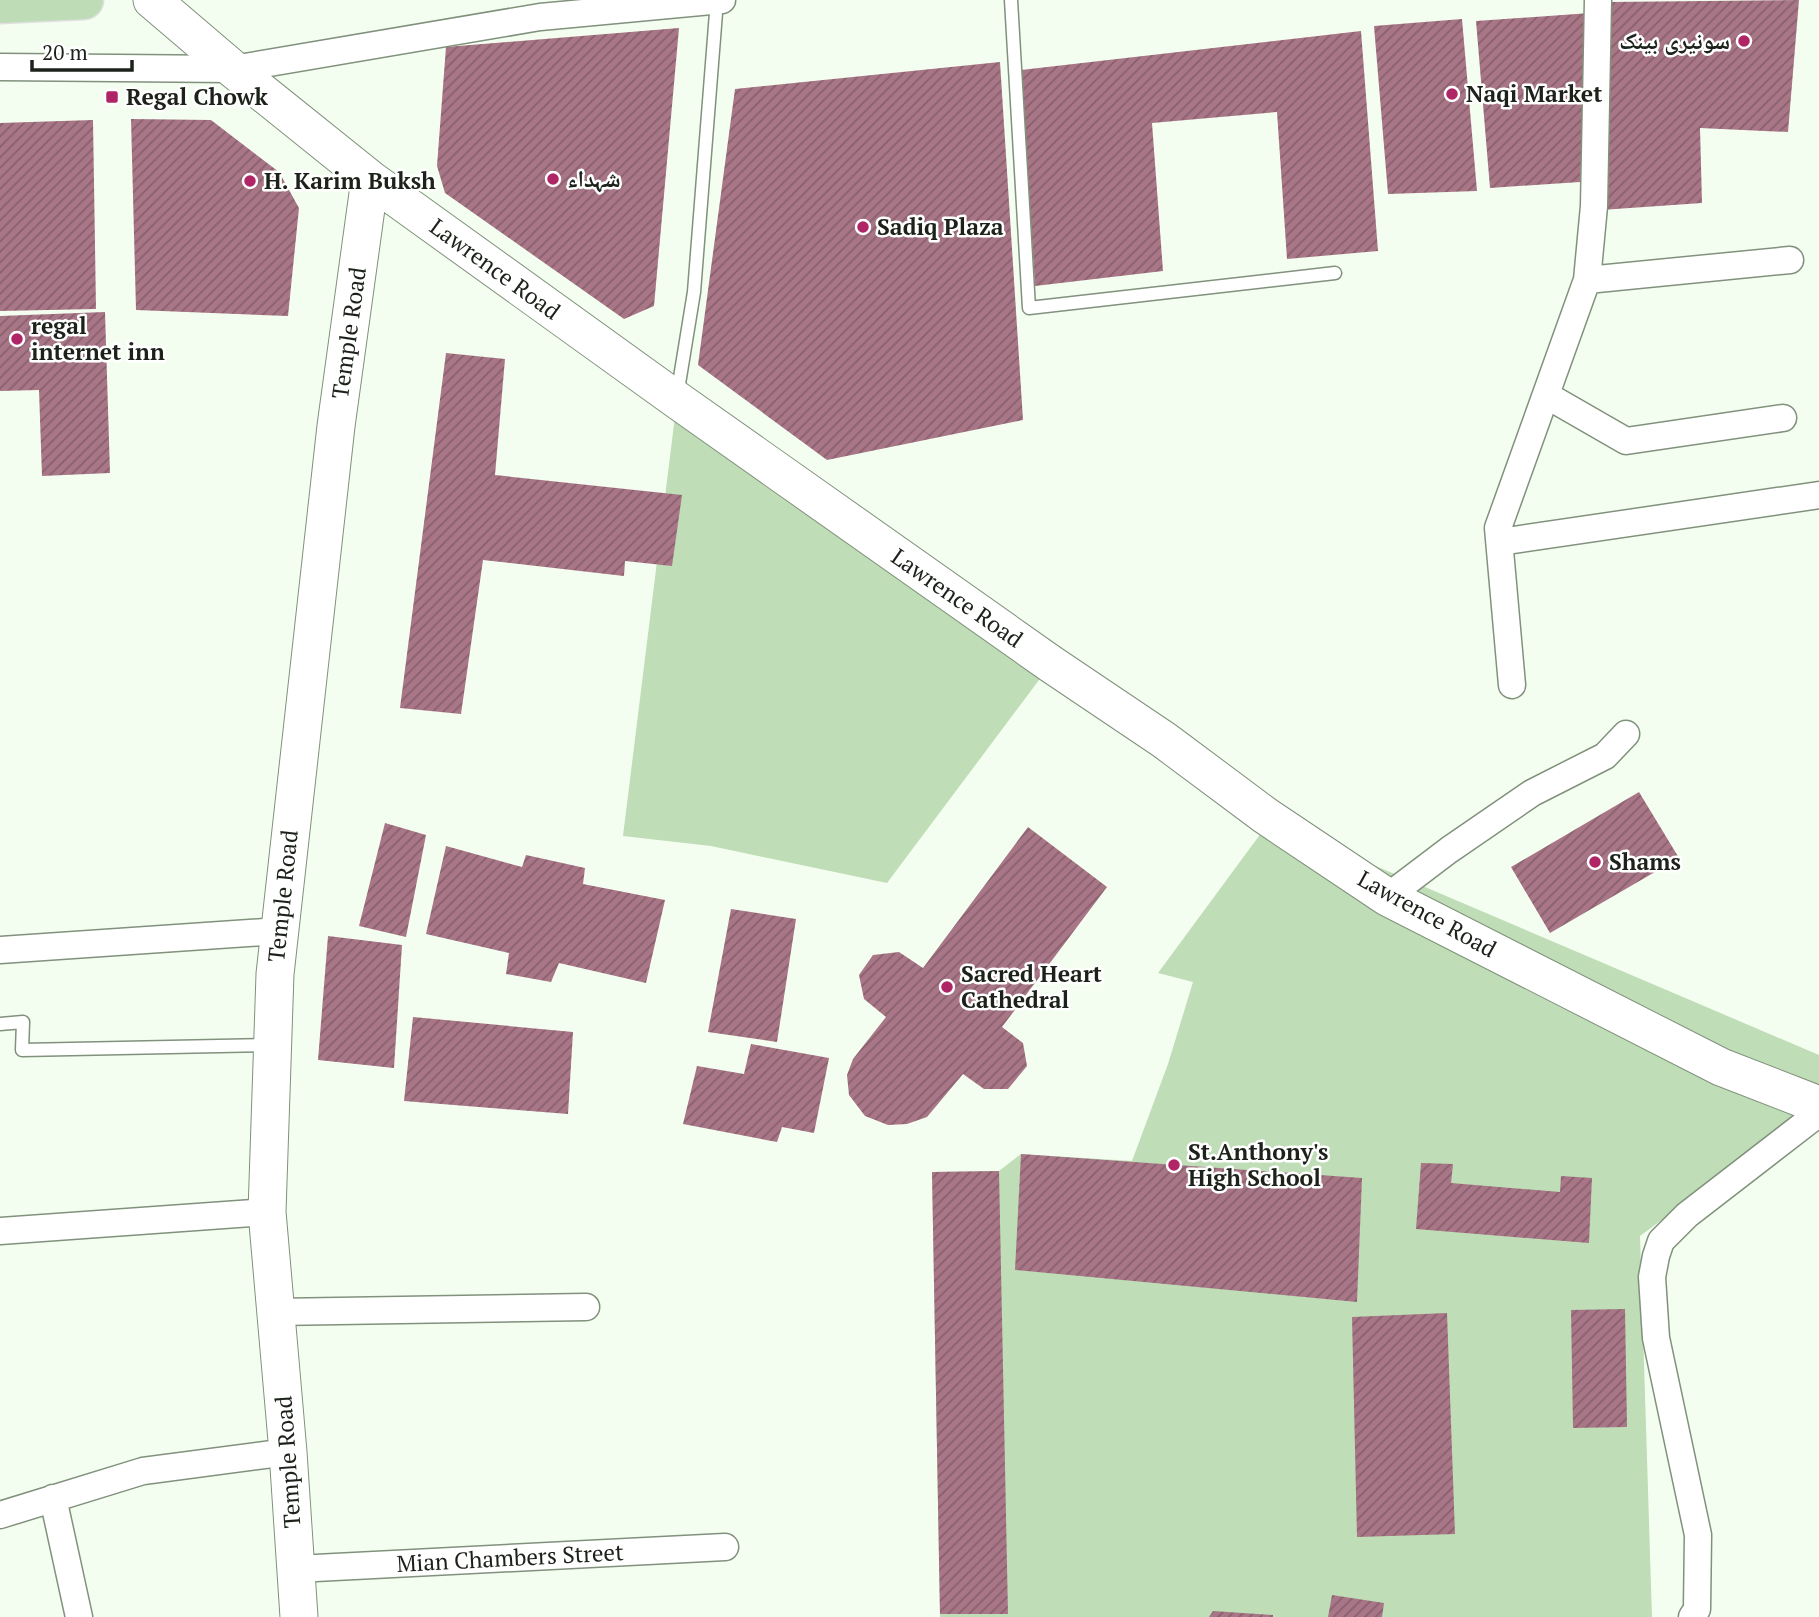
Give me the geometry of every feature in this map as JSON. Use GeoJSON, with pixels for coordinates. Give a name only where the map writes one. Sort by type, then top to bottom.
{"type":"FeatureCollection","features":[{"type":"Feature","properties":{"kind":"main road"},"geometry":{"type":"LineString","coordinates":[[0,4],[84,0]]}},
{"type":"Feature","properties":{"kind":"main road","name":"Lawrence Road"},"geometry":{"type":"LineString","coordinates":[[152,0],[370,179],[677,400],[1051,664],[1164,740],[1266,817],[1387,897],[1721,1067],[1819,1105]]}},
{"type":"Feature","properties":{"kind":"main road","name":"Temple Road"},"geometry":{"type":"LineString","coordinates":[[299,1617],[267,1212],[275,974],[335,426],[370,179]]}},
{"type":"Feature","properties":{"kind":"street"},"geometry":{"type":"LineString","coordinates":[[0,67],[233,69],[540,17],[719,0]]}},
{"type":"Feature","properties":{"kind":"street"},"geometry":{"type":"LineString","coordinates":[[1512,684],[1498,528],[1587,280],[1594,206],[1598,0]]}},
{"type":"Feature","properties":{"kind":"street"},"geometry":{"type":"LineString","coordinates":[[1587,280],[1790,260]]}},
{"type":"Feature","properties":{"kind":"street"},"geometry":{"type":"LineString","coordinates":[[1546,395],[1626,441],[1783,418]]}},
{"type":"Feature","properties":{"kind":"street"},"geometry":{"type":"LineString","coordinates":[[1500,542],[1819,495]]}},
{"type":"Feature","properties":{"kind":"street"},"geometry":{"type":"LineString","coordinates":[[1387,897],[1532,793],[1605,756],[1626,734]]}},
{"type":"Feature","properties":{"kind":"street"},"geometry":{"type":"LineString","coordinates":[[0,950],[279,931]]}},
{"type":"Feature","properties":{"kind":"street"},"geometry":{"type":"LineString","coordinates":[[1692,1617],[1697,1609],[1698,1535],[1656,1338],[1652,1277],[1656,1256],[1661,1241],[1687,1215],[1819,1113]]}},
{"type":"Feature","properties":{"kind":"street"},"geometry":{"type":"LineString","coordinates":[[0,1231],[267,1212]]}},
{"type":"Feature","properties":{"kind":"street"},"geometry":{"type":"LineString","coordinates":[[276,1312],[586,1307]]}},
{"type":"Feature","properties":{"kind":"street"},"geometry":{"type":"LineString","coordinates":[[0,1515],[143,1471],[288,1452]]}},
{"type":"Feature","properties":{"kind":"street"},"geometry":{"type":"LineString","coordinates":[[53,1498],[79,1617]]}},
{"type":"Feature","properties":{"kind":"street","name":"Mian Chambers Street"},"geometry":{"type":"LineString","coordinates":[[296,1569],[725,1547]]}},
{"type":"Feature","properties":{"kind":"lane"},"geometry":{"type":"LineString","coordinates":[[677,400],[694,292],[719,0]]}},
{"type":"Feature","properties":{"kind":"lane"},"geometry":{"type":"LineString","coordinates":[[1010,0],[1030,308],[1335,273]]}},
{"type":"Feature","properties":{"kind":"lane"},"geometry":{"type":"LineString","coordinates":[[0,1024],[23,1023],[22,1050],[272,1045]]}},
{"type":"Feature","properties":{"kind":"green space"},"geometry":{"type":"Polygon","coordinates":[[[677,400],[1051,664],[887,883],[711,846],[623,836],[677,400]]]}},
{"type":"Feature","properties":{"kind":"green space"},"geometry":{"type":"Polygon","coordinates":[[[1270,821],[1819,1055],[1819,1104],[1640,1236],[1652,1617],[940,1617],[932,1172],[999,1171],[1021,1154],[1132,1161],[1168,1064],[1193,982],[1158,973],[1270,821]]]}},
{"type":"Feature","properties":{"kind":"building"},"geometry":{"type":"Polygon","coordinates":[[[1799,0],[1788,132],[1700,128],[1702,203],[1601,210],[1609,2],[1799,0]]]}},
{"type":"Feature","properties":{"kind":"building"},"geometry":{"type":"Polygon","coordinates":[[[1590,13],[1580,182],[1490,188],[1476,21],[1590,13]]]}},
{"type":"Feature","properties":{"kind":"building"},"geometry":{"type":"Polygon","coordinates":[[[1462,19],[1477,191],[1388,194],[1374,26],[1462,19]]]}},
{"type":"Feature","properties":{"kind":"building","name":"شہداء"},"geometry":{"type":"Polygon","coordinates":[[[679,28],[654,306],[624,319],[445,193],[437,166],[446,47],[679,28]]]}},
{"type":"Feature","properties":{"kind":"building"},"geometry":{"type":"Polygon","coordinates":[[[1361,31],[1378,251],[1287,259],[1277,112],[1152,123],[1163,271],[1035,286],[1021,70],[1361,31]]]}},
{"type":"Feature","properties":{"kind":"building","name":"Sadiq Plaza"},"geometry":{"type":"Polygon","coordinates":[[[1000,62],[1023,420],[827,460],[698,365],[735,89],[1000,62]]]}},
{"type":"Feature","properties":{"kind":"building"},"geometry":{"type":"Polygon","coordinates":[[[131,119],[211,120],[279,172],[299,208],[288,316],[136,310],[131,119]]]}},
{"type":"Feature","properties":{"kind":"building"},"geometry":{"type":"Polygon","coordinates":[[[93,120],[96,309],[0,311],[0,123],[93,120]]]}},
{"type":"Feature","properties":{"kind":"building"},"geometry":{"type":"Polygon","coordinates":[[[105,312],[110,473],[42,476],[39,390],[0,391],[0,316],[105,312]]]}},
{"type":"Feature","properties":{"kind":"building"},"geometry":{"type":"Polygon","coordinates":[[[446,353],[505,359],[495,475],[682,495],[672,566],[625,561],[624,576],[483,560],[461,714],[400,708],[446,353]]]}},
{"type":"Feature","properties":{"kind":"building","name":"Shams"},"geometry":{"type":"Polygon","coordinates":[[[1639,792],[1679,858],[1550,933],[1511,867],[1639,792]]]}},
{"type":"Feature","properties":{"kind":"building"},"geometry":{"type":"Polygon","coordinates":[[[385,823],[426,835],[406,937],[359,926],[385,823]]]}},
{"type":"Feature","properties":{"kind":"building","name":"Sacred Heart Cathedral"},"geometry":{"type":"Polygon","coordinates":[[[1028,827],[1107,887],[1002,1027],[1023,1043],[1027,1066],[1008,1089],[984,1089],[963,1074],[927,1117],[907,1124],[888,1125],[865,1116],[849,1095],[847,1075],[853,1059],[886,1017],[864,999],[859,975],[873,955],[899,952],[923,968],[1028,827]]]}},
{"type":"Feature","properties":{"kind":"building"},"geometry":{"type":"Polygon","coordinates":[[[446,846],[522,867],[526,855],[585,868],[583,884],[665,900],[646,983],[559,963],[551,982],[506,974],[509,953],[426,934],[446,846]]]}},
{"type":"Feature","properties":{"kind":"building"},"geometry":{"type":"Polygon","coordinates":[[[731,909],[796,919],[777,1042],[708,1032],[731,909]]]}},
{"type":"Feature","properties":{"kind":"building"},"geometry":{"type":"Polygon","coordinates":[[[328,936],[402,945],[394,1068],[318,1060],[328,936]]]}},
{"type":"Feature","properties":{"kind":"building"},"geometry":{"type":"Polygon","coordinates":[[[413,1017],[573,1032],[568,1114],[404,1101],[413,1017]]]}},
{"type":"Feature","properties":{"kind":"building"},"geometry":{"type":"Polygon","coordinates":[[[751,1044],[829,1058],[814,1133],[782,1127],[777,1142],[683,1124],[697,1066],[744,1074],[751,1044]]]}},
{"type":"Feature","properties":{"kind":"building"},"geometry":{"type":"Polygon","coordinates":[[[1021,1154],[1362,1178],[1357,1302],[1015,1270],[1021,1154]]]}},
{"type":"Feature","properties":{"kind":"building"},"geometry":{"type":"Polygon","coordinates":[[[1421,1163],[1453,1164],[1451,1183],[1560,1192],[1561,1176],[1592,1178],[1589,1243],[1416,1229],[1421,1163]]]}},
{"type":"Feature","properties":{"kind":"building"},"geometry":{"type":"Polygon","coordinates":[[[999,1171],[1008,1614],[940,1614],[932,1172],[999,1171]]]}},
{"type":"Feature","properties":{"kind":"building"},"geometry":{"type":"Polygon","coordinates":[[[1625,1309],[1627,1427],[1573,1428],[1571,1310],[1625,1309]]]}},
{"type":"Feature","properties":{"kind":"building"},"geometry":{"type":"Polygon","coordinates":[[[1447,1313],[1455,1534],[1357,1537],[1352,1317],[1447,1313]]]}},
{"type":"Feature","properties":{"kind":"building"},"geometry":{"type":"Polygon","coordinates":[[[1332,1595],[1384,1603],[1382,1617],[1328,1617],[1332,1595]]]}},
{"type":"Feature","properties":{"kind":"building"},"geometry":{"type":"Polygon","coordinates":[[[1213,1611],[1273,1615],[1273,1617],[1209,1617],[1213,1611]]]}},
{"type":"Feature","properties":{"kind":"place","name":"سونیری بینک"},"geometry":{"type":"Point","coordinates":[1744,41]}},
{"type":"Feature","properties":{"kind":"place","name":"Naqi Market"},"geometry":{"type":"Point","coordinates":[1452,94]}},
{"type":"Feature","properties":{"kind":"place","name":"Regal Chowk"},"geometry":{"type":"Point","coordinates":[112,97]}},
{"type":"Feature","properties":{"kind":"place","name":"شہداء"},"geometry":{"type":"Point","coordinates":[553,179]}},
{"type":"Feature","properties":{"kind":"place","name":"H. Karim Buksh"},"geometry":{"type":"Point","coordinates":[250,181]}},
{"type":"Feature","properties":{"kind":"place","name":"Sadiq Plaza"},"geometry":{"type":"Point","coordinates":[863,227]}},
{"type":"Feature","properties":{"kind":"place","name":"regal internet inn"},"geometry":{"type":"Point","coordinates":[17,339]}},
{"type":"Feature","properties":{"kind":"place","name":"Shams"},"geometry":{"type":"Point","coordinates":[1595,862]}},
{"type":"Feature","properties":{"kind":"place","name":"Sacred Heart Cathedral"},"geometry":{"type":"Point","coordinates":[947,987]}},
{"type":"Feature","properties":{"kind":"place","name":"St.Anthony's High School"},"geometry":{"type":"Point","coordinates":[1174,1165]}}]}
